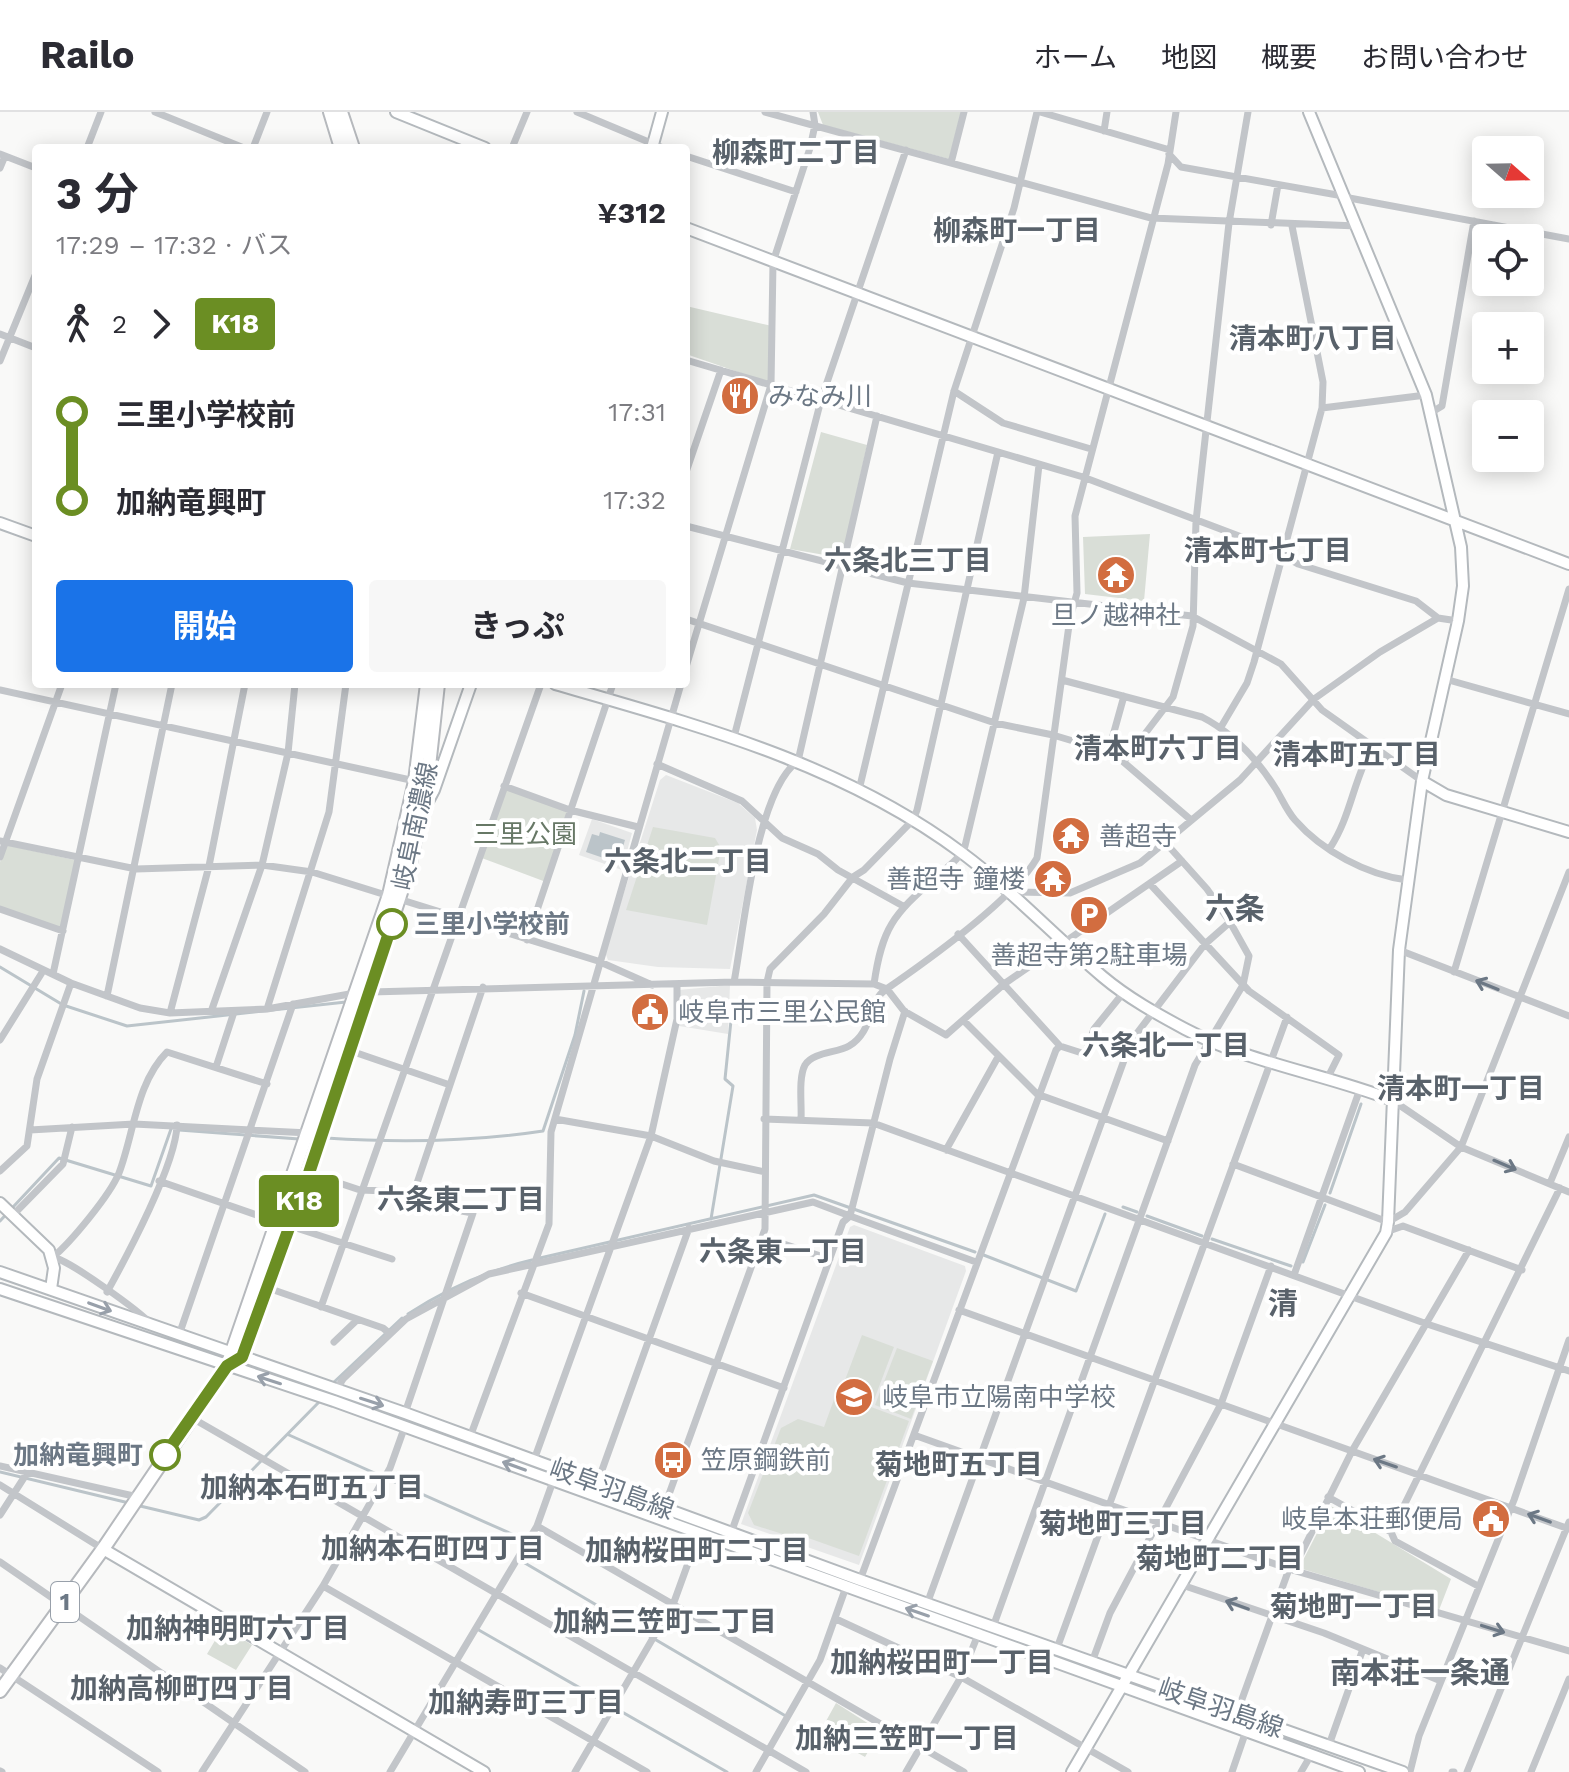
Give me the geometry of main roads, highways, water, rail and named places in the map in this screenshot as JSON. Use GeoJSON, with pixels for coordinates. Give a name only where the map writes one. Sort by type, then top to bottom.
{"type":"FeatureCollection","features":[{"type":"Feature","properties":{"kind":"main road"},"geometry":{"type":"LineString","coordinates":[[330,112],[340,144]]}},
{"type":"Feature","properties":{"kind":"main road"},"geometry":{"type":"LineString","coordinates":[[341,112],[352,144]]}},
{"type":"Feature","properties":{"kind":"main road","name":"岐阜南濃線"},"geometry":{"type":"LineString","coordinates":[[394,897],[415,781],[427,688]]}},
{"type":"Feature","properties":{"kind":"main road","name":"岐阜南濃線"},"geometry":{"type":"LineString","coordinates":[[0,1691],[6,1672],[62,1606],[190,1416],[233,1359],[268,1288],[309,1133],[364,992],[421,814],[437,688]]}},
{"type":"Feature","properties":{"kind":"main road","name":"岐阜南濃線"},"geometry":{"type":"LineString","coordinates":[[233,1359],[284,1224],[309,1173],[351,1051],[364,992]]}},
{"type":"Feature","properties":{"kind":"waterway"},"geometry":{"type":"LineString","coordinates":[[0,967],[63,1005],[127,1026],[346,1002]]}},
{"type":"Feature","properties":{"kind":"waterway"},"geometry":{"type":"LineString","coordinates":[[326,1138],[435,1140],[543,1131],[575,1035],[584,991]]}},
{"type":"Feature","properties":{"kind":"waterway"},"geometry":{"type":"LineString","coordinates":[[711,1219],[733,1086],[725,1079],[733,1001]]}},
{"type":"Feature","properties":{"kind":"waterway"},"geometry":{"type":"LineString","coordinates":[[1330,1193],[1361,1104]]}},
{"type":"Feature","properties":{"kind":"waterway"},"geometry":{"type":"LineString","coordinates":[[0,1221],[59,1158],[151,1186],[171,1129]]}},
{"type":"Feature","properties":{"kind":"waterway"},"geometry":{"type":"LineString","coordinates":[[179,1130],[299,1139]]}},
{"type":"Feature","properties":{"kind":"waterway"},"geometry":{"type":"LineString","coordinates":[[540,1258],[814,1195],[975,1252]]}},
{"type":"Feature","properties":{"kind":"waterway"},"geometry":{"type":"LineString","coordinates":[[1303,1262],[1325,1205]]}},
{"type":"Feature","properties":{"kind":"waterway"},"geometry":{"type":"LineString","coordinates":[[1123,1207],[1137,1212]]}},
{"type":"Feature","properties":{"kind":"waterway"},"geometry":{"type":"LineString","coordinates":[[981,1254],[1076,1291],[1105,1214]]}},
{"type":"Feature","properties":{"kind":"waterway"},"geometry":{"type":"LineString","coordinates":[[1147,1216],[1202,1236]]}},
{"type":"Feature","properties":{"kind":"waterway"},"geometry":{"type":"LineString","coordinates":[[1212,1239],[1291,1266]]}},
{"type":"Feature","properties":{"kind":"waterway"},"geometry":{"type":"LineString","coordinates":[[408,1314],[468,1281],[532,1260]]}},
{"type":"Feature","properties":{"kind":"waterway"},"geometry":{"type":"LineString","coordinates":[[332,1384],[402,1318]]}},
{"type":"Feature","properties":{"kind":"waterway"},"geometry":{"type":"LineString","coordinates":[[136,1505],[199,1520],[206,1517],[321,1400]]}},
{"type":"Feature","properties":{"kind":"waterway"},"geometry":{"type":"LineString","coordinates":[[289,1435],[523,1539]]}},
{"type":"Feature","properties":{"kind":"waterway"},"geometry":{"type":"LineString","coordinates":[[0,1472],[129,1503]]}},
{"type":"Feature","properties":{"kind":"waterway"},"geometry":{"type":"LineString","coordinates":[[518,1559],[784,1715]]}},
{"type":"Feature","properties":{"kind":"waterway"},"geometry":{"type":"LineString","coordinates":[[477,1629],[727,1772]]}},
{"type":"Feature","properties":{"kind":"place","name":"みなみ川"},"geometry":{"type":"Point","coordinates":[740,396]}},
{"type":"Feature","properties":{"kind":"place","name":"旦ノ越神社"},"geometry":{"type":"Point","coordinates":[1116,575]}},
{"type":"Feature","properties":{"kind":"place","name":"善超寺"},"geometry":{"type":"Point","coordinates":[1071,836]}},
{"type":"Feature","properties":{"kind":"place","name":"善超寺 鐘楼"},"geometry":{"type":"Point","coordinates":[1053,879]}},
{"type":"Feature","properties":{"kind":"place","name":"善超寺第2駐車場"},"geometry":{"type":"Point","coordinates":[1089,915]}},
{"type":"Feature","properties":{"kind":"place","name":"三里小学校前"},"geometry":{"type":"Point","coordinates":[392,924]}},
{"type":"Feature","properties":{"kind":"place","name":"岐阜市三里公民館"},"geometry":{"type":"Point","coordinates":[650,1012]}},
{"type":"Feature","properties":{"kind":"place","name":"岐阜市立陽南中学校"},"geometry":{"type":"Point","coordinates":[854,1397]}},
{"type":"Feature","properties":{"kind":"place","name":"加納竜興町"},"geometry":{"type":"Point","coordinates":[165,1455]}},
{"type":"Feature","properties":{"kind":"place","name":"笠原鋼鉄前"},"geometry":{"type":"Point","coordinates":[673,1460]}},
{"type":"Feature","properties":{"kind":"place","name":"岐阜本荘郵便局"},"geometry":{"type":"Point","coordinates":[1491,1519]}},
{"type":"Feature","properties":{"kind":"district","name":"柳森町二丁目"},"geometry":{"type":"Point","coordinates":[796,152]}},
{"type":"Feature","properties":{"kind":"district","name":"柳森町一丁目"},"geometry":{"type":"Point","coordinates":[1017,230]}},
{"type":"Feature","properties":{"kind":"district","name":"清本町八丁目"},"geometry":{"type":"Point","coordinates":[1313,338]}},
{"type":"Feature","properties":{"kind":"district","name":"清本町七丁目"},"geometry":{"type":"Point","coordinates":[1268,550]}},
{"type":"Feature","properties":{"kind":"district","name":"六条北三丁目"},"geometry":{"type":"Point","coordinates":[908,560]}},
{"type":"Feature","properties":{"kind":"district","name":"清本町六丁目"},"geometry":{"type":"Point","coordinates":[1158,748]}},
{"type":"Feature","properties":{"kind":"district","name":"清本町五丁目"},"geometry":{"type":"Point","coordinates":[1357,754]}},
{"type":"Feature","properties":{"kind":"district","name":"六条北二丁目"},"geometry":{"type":"Point","coordinates":[688,861]}},
{"type":"Feature","properties":{"kind":"district","name":"六条"},"geometry":{"type":"Point","coordinates":[1235,909]}},
{"type":"Feature","properties":{"kind":"district","name":"六条北一丁目"},"geometry":{"type":"Point","coordinates":[1166,1045]}},
{"type":"Feature","properties":{"kind":"district","name":"清本町一丁目"},"geometry":{"type":"Point","coordinates":[1461,1088]}},
{"type":"Feature","properties":{"kind":"district","name":"六条東二丁目"},"geometry":{"type":"Point","coordinates":[461,1199]}},
{"type":"Feature","properties":{"kind":"district","name":"六条東一丁目"},"geometry":{"type":"Point","coordinates":[783,1251]}},
{"type":"Feature","properties":{"kind":"district","name":"清"},"geometry":{"type":"Point","coordinates":[1283,1304]}},
{"type":"Feature","properties":{"kind":"district","name":"菊地町五丁目"},"geometry":{"type":"Point","coordinates":[959,1464]}},
{"type":"Feature","properties":{"kind":"district","name":"加納本石町五丁目"},"geometry":{"type":"Point","coordinates":[312,1487]}},
{"type":"Feature","properties":{"kind":"district","name":"菊地町三丁目"},"geometry":{"type":"Point","coordinates":[1123,1523]}},
{"type":"Feature","properties":{"kind":"district","name":"加納本石町四丁目"},"geometry":{"type":"Point","coordinates":[433,1548]}},
{"type":"Feature","properties":{"kind":"district","name":"加納桜田町二丁目"},"geometry":{"type":"Point","coordinates":[697,1550]}},
{"type":"Feature","properties":{"kind":"district","name":"菊地町二丁目"},"geometry":{"type":"Point","coordinates":[1220,1558]}},
{"type":"Feature","properties":{"kind":"district","name":"菊地町一丁目"},"geometry":{"type":"Point","coordinates":[1354,1606]}},
{"type":"Feature","properties":{"kind":"district","name":"加納三笠町二丁目"},"geometry":{"type":"Point","coordinates":[665,1621]}},
{"type":"Feature","properties":{"kind":"district","name":"加納神明町六丁目"},"geometry":{"type":"Point","coordinates":[238,1628]}},
{"type":"Feature","properties":{"kind":"district","name":"加納桜田町一丁目"},"geometry":{"type":"Point","coordinates":[942,1662]}},
{"type":"Feature","properties":{"kind":"district","name":"南本荘一条通"},"geometry":{"type":"Point","coordinates":[1420,1673]}},
{"type":"Feature","properties":{"kind":"district","name":"加納高柳町四丁目"},"geometry":{"type":"Point","coordinates":[182,1688]}},
{"type":"Feature","properties":{"kind":"district","name":"加納寿町三丁目"},"geometry":{"type":"Point","coordinates":[526,1702]}},
{"type":"Feature","properties":{"kind":"district","name":"加納三笠町一丁目"},"geometry":{"type":"Point","coordinates":[907,1738]}},
{"type":"Feature","properties":{"kind":"park label","name":"三里公園"},"geometry":{"type":"Point","coordinates":[525,834]}}]}
